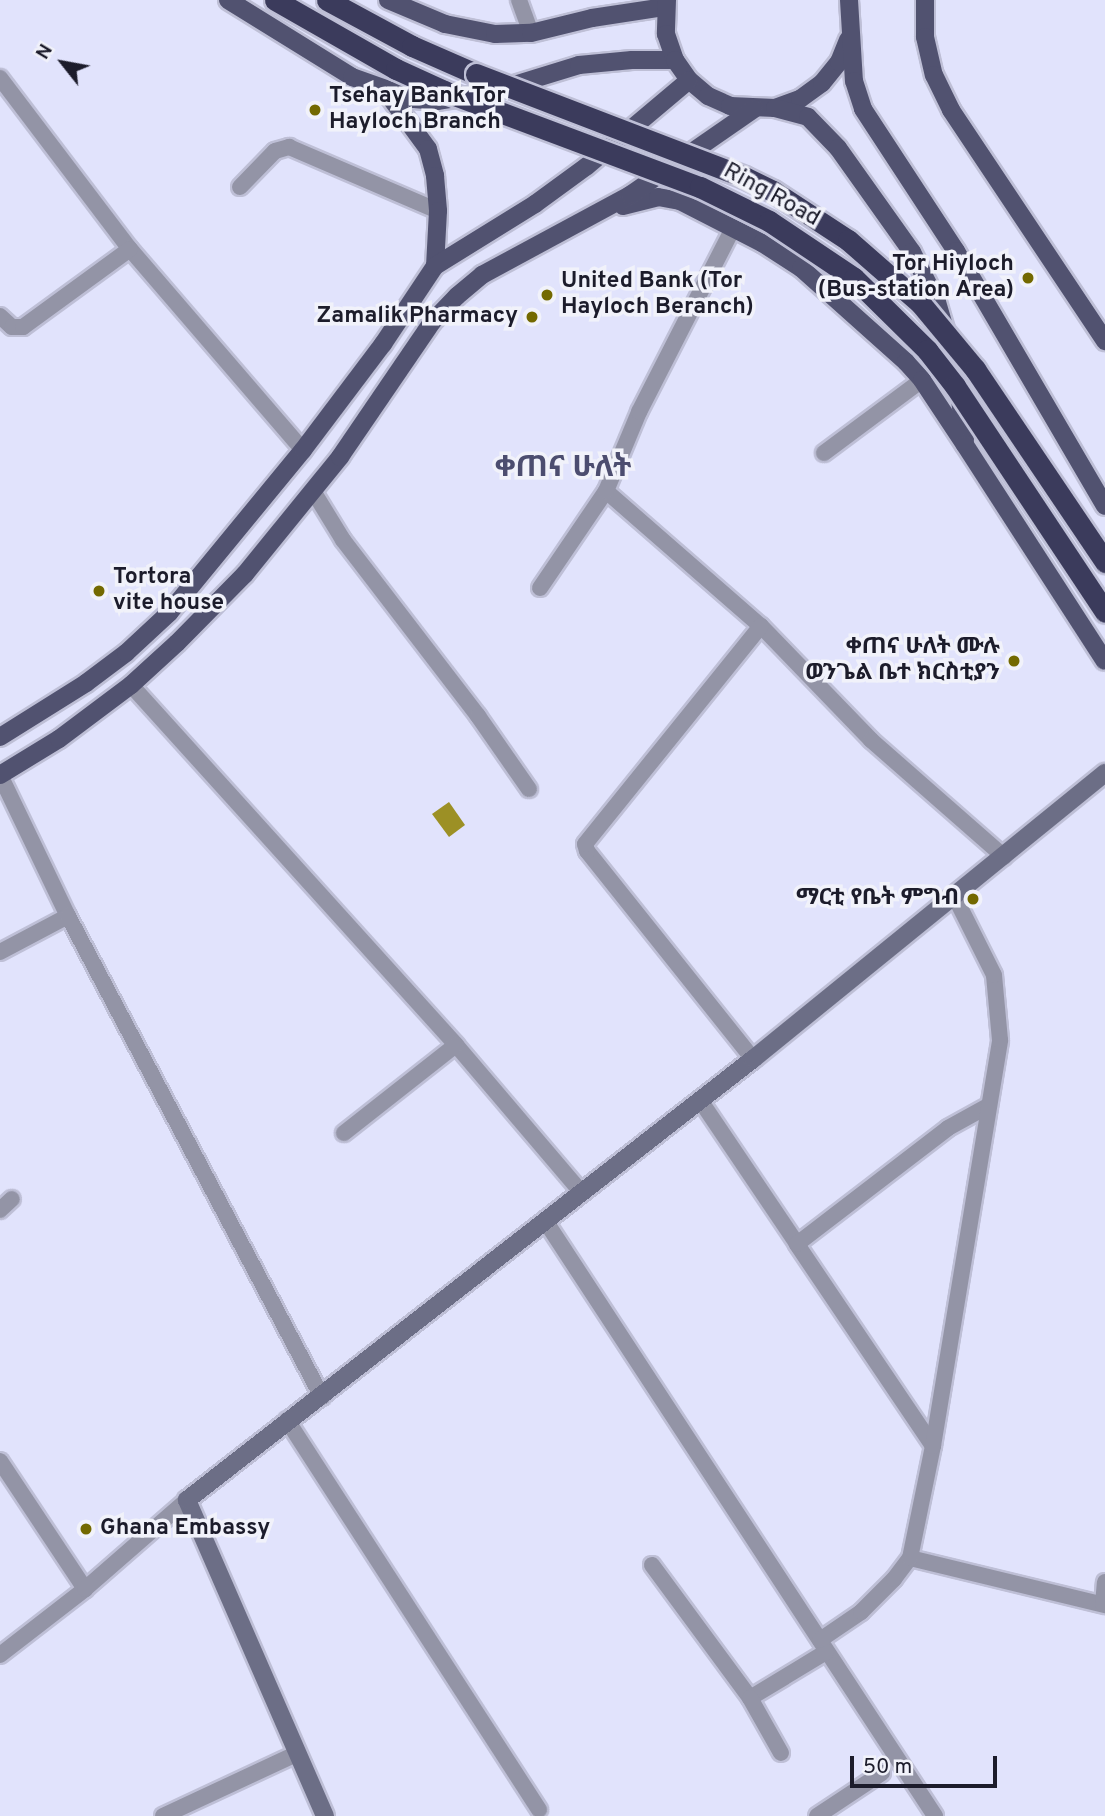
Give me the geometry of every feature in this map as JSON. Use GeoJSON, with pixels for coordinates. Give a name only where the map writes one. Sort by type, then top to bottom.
{"type":"FeatureCollection","features":[{"type":"Feature","properties":{"kind":"highway","name":"Ring Road"},"geometry":{"type":"LineString","coordinates":[[275,0],[396,69],[444,90],[700,187],[769,221],[854,278],[927,351],[955,386],[1105,612]]}},
{"type":"Feature","properties":{"kind":"highway","name":"Ring Road"},"geometry":{"type":"LineString","coordinates":[[327,0],[412,46],[476,74],[744,177],[773,191],[848,240],[920,304],[975,369],[1105,562]]}},
{"type":"Feature","properties":{"kind":"main road"},"geometry":{"type":"LineString","coordinates":[[228,0],[352,77],[414,99],[437,101],[488,93],[579,65],[632,60],[675,60]]}},
{"type":"Feature","properties":{"kind":"main road"},"geometry":{"type":"LineString","coordinates":[[388,0],[445,24],[495,34],[531,33],[666,3],[666,34],[675,60],[689,80],[708,96],[730,106],[754,110],[775,108],[800,99],[822,83],[839,62],[849,37]]}},
{"type":"Feature","properties":{"kind":"main road"},"geometry":{"type":"LineString","coordinates":[[849,0],[849,37],[854,81],[863,109],[956,251],[1105,506]]}},
{"type":"Feature","properties":{"kind":"main road"},"geometry":{"type":"LineString","coordinates":[[925,0],[925,37],[934,75],[951,110],[1105,341]]}},
{"type":"Feature","properties":{"kind":"main road"},"geometry":{"type":"LineString","coordinates":[[0,737],[45,711],[126,653],[169,612],[222,552],[303,450],[383,344],[435,266],[567,181],[689,80]]}},
{"type":"Feature","properties":{"kind":"main road"},"geometry":{"type":"LineString","coordinates":[[384,89],[428,149],[435,176],[438,211],[435,266]]}},
{"type":"Feature","properties":{"kind":"main road"},"geometry":{"type":"LineString","coordinates":[[775,108],[808,117],[823,132],[838,148],[912,252],[937,302],[956,367],[965,444]]}},
{"type":"Feature","properties":{"kind":"main road"},"geometry":{"type":"LineString","coordinates":[[0,775],[59,739],[131,685],[177,643],[245,573],[340,457],[432,322],[457,296],[503,262],[599,213],[754,110]]}},
{"type":"Feature","properties":{"kind":"main road"},"geometry":{"type":"LineString","coordinates":[[599,213],[658,197],[680,201],[801,268],[860,318],[922,380],[1105,661]]}},
{"type":"Feature","properties":{"kind":"main road"},"geometry":{"type":"LineString","coordinates":[[222,552],[245,573]]}},
{"type":"Feature","properties":{"kind":"street"},"geometry":{"type":"LineString","coordinates":[[519,0],[531,33]]}},
{"type":"Feature","properties":{"kind":"street"},"geometry":{"type":"LineString","coordinates":[[0,78],[130,249],[303,450]]}},
{"type":"Feature","properties":{"kind":"street"},"geometry":{"type":"LineString","coordinates":[[240,187],[275,151],[289,147],[438,211]]}},
{"type":"Feature","properties":{"kind":"street"},"geometry":{"type":"LineString","coordinates":[[540,588],[606,491],[639,412],[733,228]]}},
{"type":"Feature","properties":{"kind":"street"},"geometry":{"type":"LineString","coordinates":[[0,316],[12,327],[23,327],[130,249]]}},
{"type":"Feature","properties":{"kind":"street"},"geometry":{"type":"LineString","coordinates":[[824,453],[922,380]]}},
{"type":"Feature","properties":{"kind":"street"},"geometry":{"type":"LineString","coordinates":[[313,491],[343,540],[478,716],[528,789]]}},
{"type":"Feature","properties":{"kind":"street"},"geometry":{"type":"LineString","coordinates":[[606,491],[761,626],[871,740],[1004,857]]}},
{"type":"Feature","properties":{"kind":"street"},"geometry":{"type":"LineString","coordinates":[[753,1059],[587,851],[585,844],[761,626]]}},
{"type":"Feature","properties":{"kind":"street"},"geometry":{"type":"LineString","coordinates":[[131,685],[456,1045],[582,1193]]}},
{"type":"Feature","properties":{"kind":"street"},"geometry":{"type":"LineString","coordinates":[[0,1655],[85,1589],[187,1500],[287,1420],[322,1397],[753,1059],[1105,773]]}},
{"type":"Feature","properties":{"kind":"street"},"geometry":{"type":"LineString","coordinates":[[0,775],[68,916],[322,1397]]}},
{"type":"Feature","properties":{"kind":"street"},"geometry":{"type":"LineString","coordinates":[[750,1698],[823,1646],[894,1579],[910,1558],[933,1446],[1000,1040],[994,975],[955,897]]}},
{"type":"Feature","properties":{"kind":"street"},"geometry":{"type":"LineString","coordinates":[[0,952],[68,916]]}},
{"type":"Feature","properties":{"kind":"street"},"geometry":{"type":"LineString","coordinates":[[344,1133],[456,1045]]}},
{"type":"Feature","properties":{"kind":"street"},"geometry":{"type":"LineString","coordinates":[[699,1100],[933,1446]]}},
{"type":"Feature","properties":{"kind":"street"},"geometry":{"type":"LineString","coordinates":[[797,1244],[948,1128],[988,1106]]}},
{"type":"Feature","properties":{"kind":"street"},"geometry":{"type":"LineString","coordinates":[[546,1222],[935,1816]]}},
{"type":"Feature","properties":{"kind":"street"},"geometry":{"type":"LineString","coordinates":[[287,1420],[539,1810]]}},
{"type":"Feature","properties":{"kind":"street"},"geometry":{"type":"LineString","coordinates":[[0,1461],[85,1589]]}},
{"type":"Feature","properties":{"kind":"street"},"geometry":{"type":"LineString","coordinates":[[187,1500],[325,1816]]}},
{"type":"Feature","properties":{"kind":"street"},"geometry":{"type":"LineString","coordinates":[[910,1558],[1104,1604],[1105,1582]]}},
{"type":"Feature","properties":{"kind":"street"},"geometry":{"type":"LineString","coordinates":[[652,1565],[750,1698],[781,1753]]}},
{"type":"Feature","properties":{"kind":"street"},"geometry":{"type":"LineString","coordinates":[[163,1816],[296,1754]]}},
{"type":"Feature","properties":{"kind":"street"},"geometry":{"type":"LineString","coordinates":[[817,1816],[882,1773]]}},
{"type":"Feature","properties":{"kind":"shaded area"},"geometry":{"type":"Polygon","coordinates":[[[449,802],[465,825],[449,837],[432,814],[449,802]]]}},
{"type":"Feature","properties":{"kind":"place","name":"Tsehay Bank Tor Hayloch Branch"},"geometry":{"type":"Point","coordinates":[315,110]}},
{"type":"Feature","properties":{"kind":"place","name":"Tor Hiyloch (Bus-station Area)"},"geometry":{"type":"Point","coordinates":[1028,278]}},
{"type":"Feature","properties":{"kind":"place","name":"United Bank (Tor Hayloch Beranch)"},"geometry":{"type":"Point","coordinates":[547,295]}},
{"type":"Feature","properties":{"kind":"place","name":"Zamalik Pharmacy"},"geometry":{"type":"Point","coordinates":[532,317]}},
{"type":"Feature","properties":{"kind":"place","name":"Tortora vite house"},"geometry":{"type":"Point","coordinates":[99,591]}},
{"type":"Feature","properties":{"kind":"place","name":"ቀጠና ሁለት ሙሉ ወንጌል ቤተ ክርስቲያን"},"geometry":{"type":"Point","coordinates":[1014,661]}},
{"type":"Feature","properties":{"kind":"place","name":"ማርቲ የቤት ምግብ"},"geometry":{"type":"Point","coordinates":[973,899]}},
{"type":"Feature","properties":{"kind":"place","name":"Ghana Embassy"},"geometry":{"type":"Point","coordinates":[86,1529]}},
{"type":"Feature","properties":{"kind":"district","name":"ቀጠና ሁለት"},"geometry":{"type":"Point","coordinates":[563,469]}}]}
